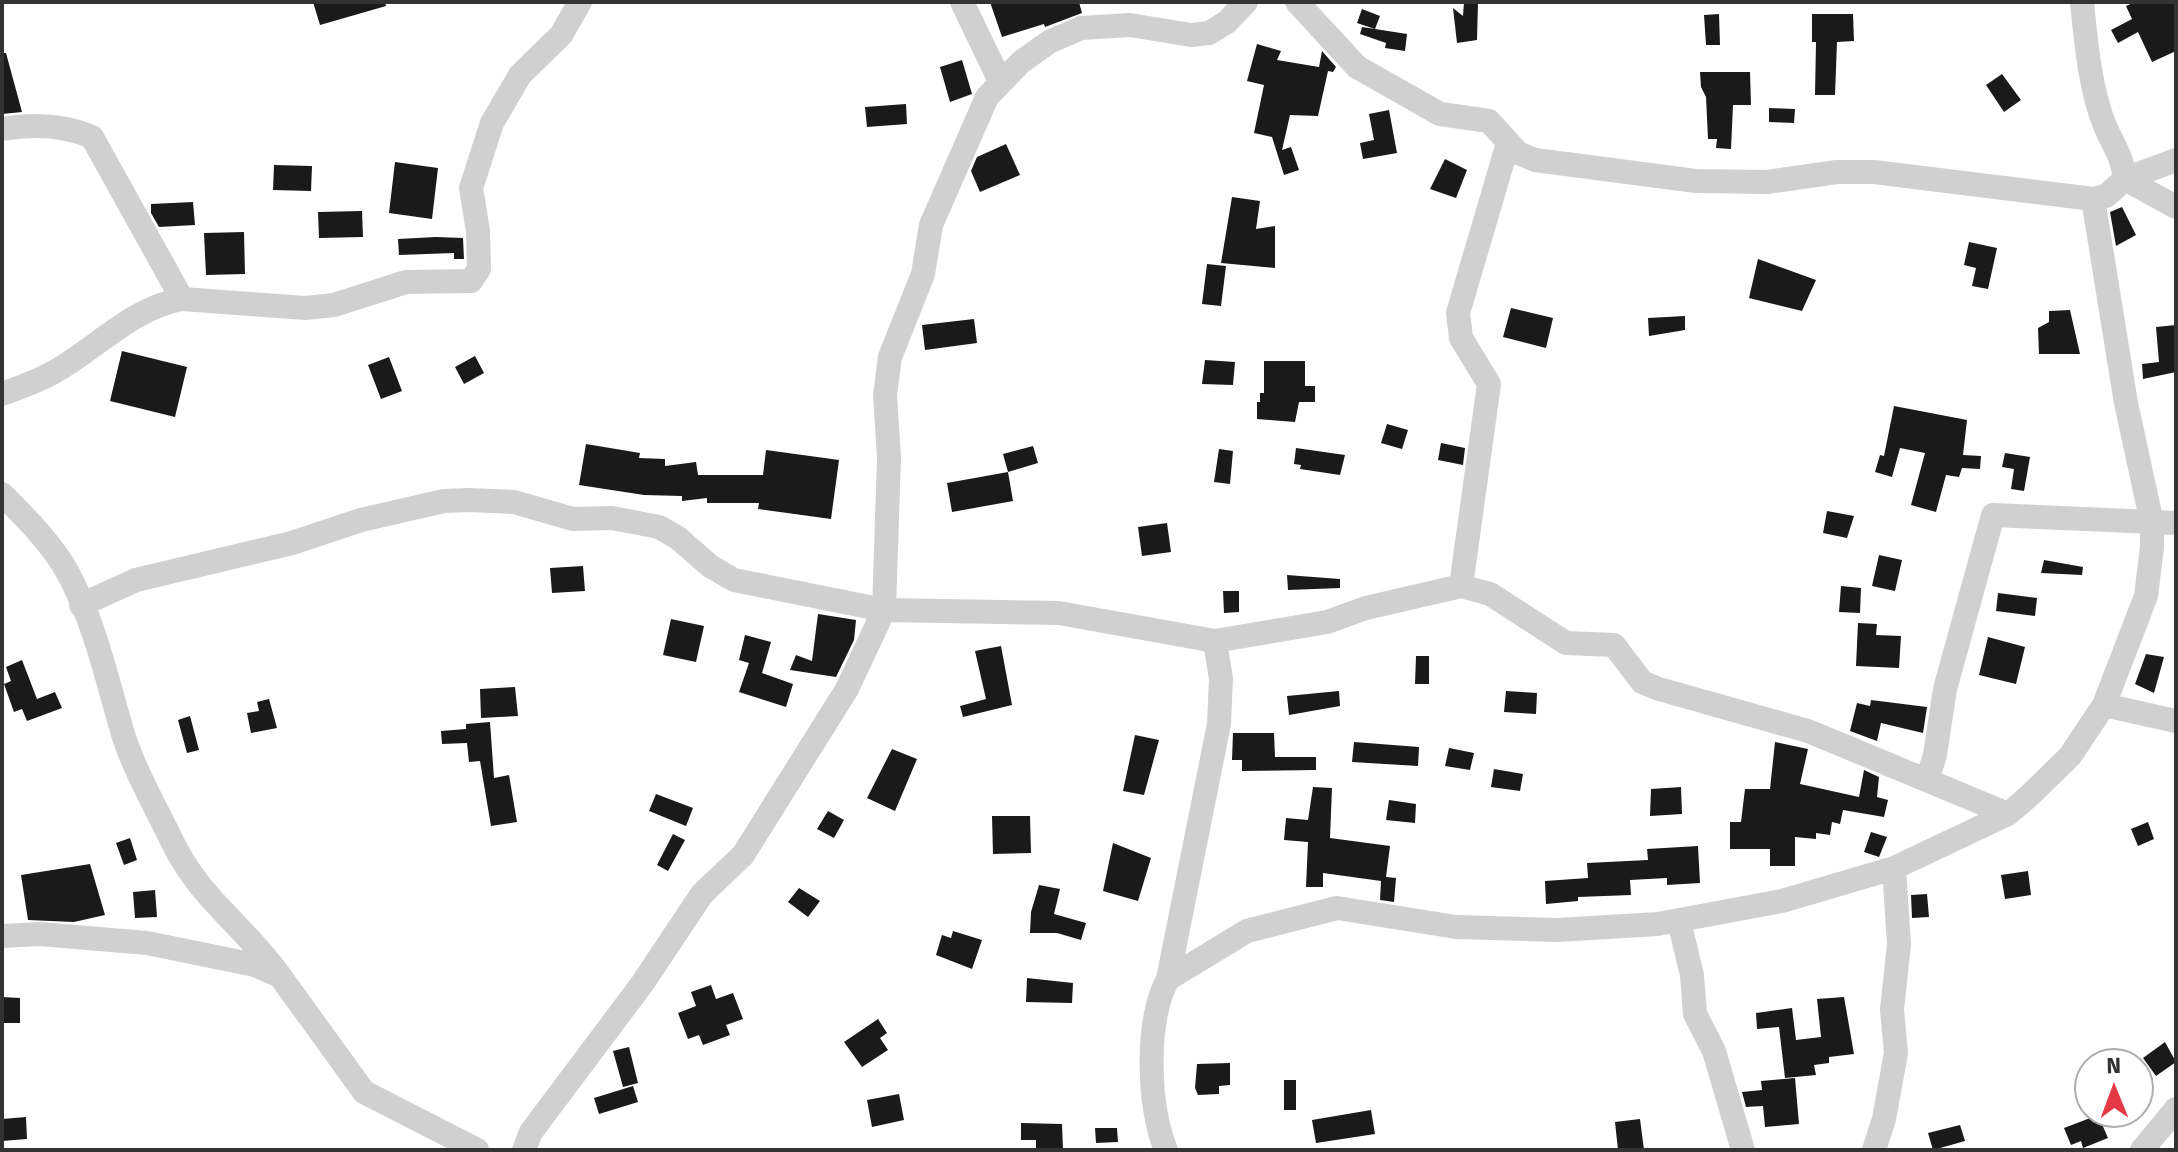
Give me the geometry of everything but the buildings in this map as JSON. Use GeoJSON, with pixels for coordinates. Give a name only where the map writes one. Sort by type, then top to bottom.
{"type":"FeatureCollection","features":[{"type":"Feature","properties":{"kind":"street"},"geometry":{"type":"LineString","coordinates":[[2,394],[53,373],[146,308],[182,299],[305,308],[334,305],[406,282],[471,281],[479,269],[478,231],[471,188],[492,123],[520,75],[561,35],[580,2]]}},
{"type":"Feature","properties":{"kind":"street"},"geometry":{"type":"LineString","coordinates":[[962,2],[1000,81]]}},
{"type":"Feature","properties":{"kind":"street"},"geometry":{"type":"LineString","coordinates":[[524,1150],[531,1132],[642,984],[702,894],[743,855],[847,689],[884,610],[889,458],[885,395],[890,357],[923,274],[931,225],[946,184],[987,97],[1000,81],[1049,42],[1081,28],[1130,25],[1191,35],[1209,33],[1227,22],[1246,2]]}},
{"type":"Feature","properties":{"kind":"street"},"geometry":{"type":"LineString","coordinates":[[1297,2],[1357,67],[1440,114],[1489,121],[1518,153],[1535,160],[1696,181],[1767,182],[1837,172],[1874,172],[2093,199],[2106,196],[2125,179],[2176,160]]}},
{"type":"Feature","properties":{"kind":"street"},"geometry":{"type":"LineString","coordinates":[[2082,2],[2095,89],[2105,126],[2122,155],[2125,179]]}},
{"type":"Feature","properties":{"kind":"street"},"geometry":{"type":"LineString","coordinates":[[2,129],[26,125],[60,128],[92,137],[182,299]]}},
{"type":"Feature","properties":{"kind":"street"},"geometry":{"type":"LineString","coordinates":[[1461,586],[1489,384],[1461,338],[1458,313],[1508,143]]}},
{"type":"Feature","properties":{"kind":"street"},"geometry":{"type":"LineString","coordinates":[[2125,179],[2176,207]]}},
{"type":"Feature","properties":{"kind":"street"},"geometry":{"type":"LineString","coordinates":[[1168,979],[1247,931],[1337,908],[1456,927],[1608,929],[1679,921],[1818,893],[1894,868],[2008,814],[2070,756],[2104,705],[2146,596],[2164,523],[2126,403],[2093,199]]}},
{"type":"Feature","properties":{"kind":"street"},"geometry":{"type":"LineString","coordinates":[[2,494],[59,559],[108,675],[124,737],[187,871],[208,899],[263,953],[364,1092],[477,1150]]}},
{"type":"Feature","properties":{"kind":"street"},"geometry":{"type":"LineString","coordinates":[[81,605],[136,580],[292,543],[361,520],[444,501],[469,500],[514,502],[573,519],[612,518],[659,527],[678,538],[710,566],[734,580],[884,610],[1059,613],[1215,641],[1327,622],[1366,608],[1461,586],[1490,594],[1566,643],[1614,645],[1642,682],[1808,731],[2008,814]]}},
{"type":"Feature","properties":{"kind":"street"},"geometry":{"type":"LineString","coordinates":[[1927,780],[1935,755],[1945,689],[1993,515],[2164,523]]}},
{"type":"Feature","properties":{"kind":"street"},"geometry":{"type":"LineString","coordinates":[[1166,1150],[1155,1113],[1153,1055],[1160,994],[1168,979],[1219,724],[1221,679],[1215,641]]}},
{"type":"Feature","properties":{"kind":"street"},"geometry":{"type":"LineString","coordinates":[[2104,705],[2176,721]]}},
{"type":"Feature","properties":{"kind":"street"},"geometry":{"type":"LineString","coordinates":[[1874,1150],[1884,1119],[1896,1053],[1892,1010],[1899,944],[1894,868]]}},
{"type":"Feature","properties":{"kind":"street"},"geometry":{"type":"LineString","coordinates":[[1679,921],[1692,975],[1695,1014],[1714,1051],[1743,1150]]}},
{"type":"Feature","properties":{"kind":"street"},"geometry":{"type":"LineString","coordinates":[[2,936],[40,934],[147,943],[255,965],[280,976]]}},
{"type":"Feature","properties":{"kind":"street"},"geometry":{"type":"LineString","coordinates":[[2142,1150],[2176,1109]]}}]}
